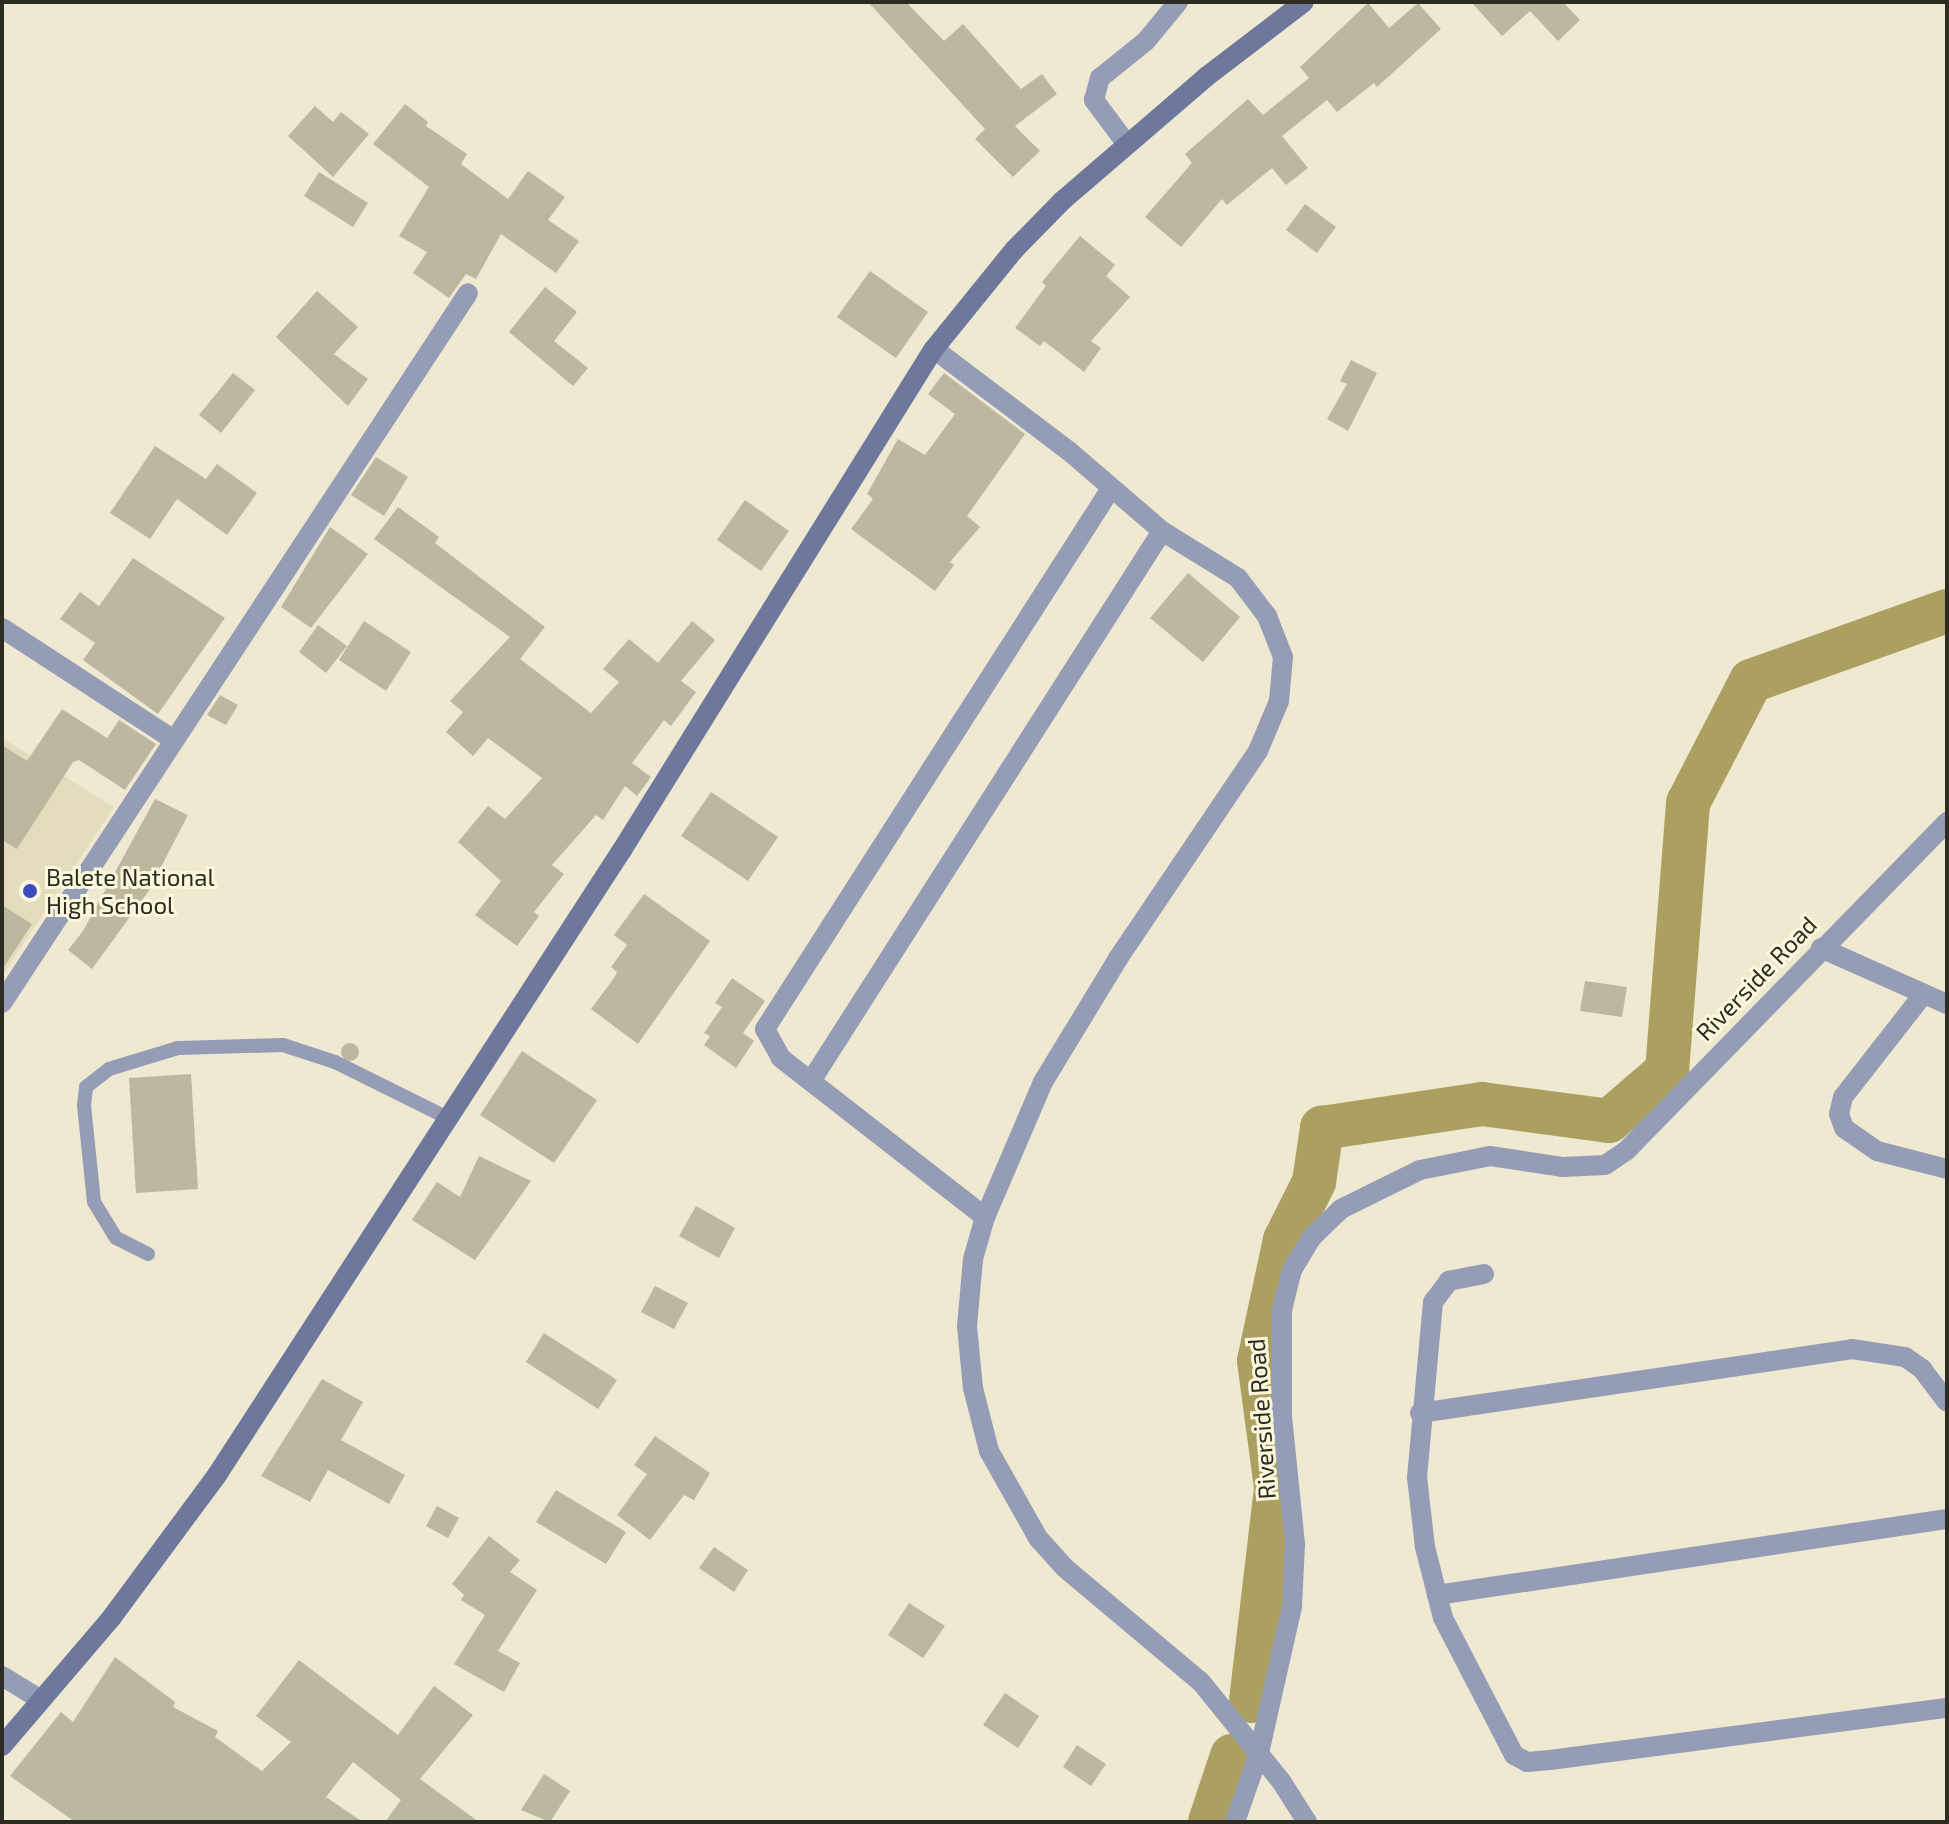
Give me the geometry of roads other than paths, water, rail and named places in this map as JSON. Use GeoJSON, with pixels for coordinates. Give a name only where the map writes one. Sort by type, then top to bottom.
{"type":"FeatureCollection","features":[{"type":"Feature","properties":{"kind":"main road"},"geometry":{"type":"LineString","coordinates":[[2,1746],[112,1617],[217,1475],[448,1118],[934,349],[1014,250],[1126,143],[1304,2]]}},
{"type":"Feature","properties":{"kind":"street"},"geometry":{"type":"LineString","coordinates":[[1126,143],[1094,100],[1100,78],[1146,41],[1178,2]]}},
{"type":"Feature","properties":{"kind":"street"},"geometry":{"type":"LineString","coordinates":[[2,1003],[468,293]]}},
{"type":"Feature","properties":{"kind":"street"},"geometry":{"type":"LineString","coordinates":[[934,349],[1069,451],[1110,490],[1162,531],[1238,578],[1254,596],[1277,635],[1283,657],[1279,701],[1258,751],[1119,957],[1043,1082],[985,1217],[973,1259],[967,1326],[978,1412],[1002,1479],[1038,1538],[1065,1568],[1201,1682],[1259,1753],[1307,1822]]}},
{"type":"Feature","properties":{"kind":"street"},"geometry":{"type":"LineString","coordinates":[[985,1217],[781,1058],[765,1029],[1110,490]]}},
{"type":"Feature","properties":{"kind":"street"},"geometry":{"type":"LineString","coordinates":[[811,1081],[1162,531]]}},
{"type":"Feature","properties":{"kind":"street"},"geometry":{"type":"LineString","coordinates":[[2,628],[174,740]]}},
{"type":"Feature","properties":{"kind":"street","name":"Riverside Road"},"geometry":{"type":"LineString","coordinates":[[1235,1822],[1259,1753],[1292,1606],[1291,1473],[1282,1415],[1282,1309],[1292,1270],[1312,1237],[1341,1209],[1420,1170],[1490,1156],[1563,1167],[1605,1165],[1626,1151],[1947,822]]}},
{"type":"Feature","properties":{"kind":"street"},"geometry":{"type":"LineString","coordinates":[[1821,948],[1922,996],[1947,1004]]}},
{"type":"Feature","properties":{"kind":"street"},"geometry":{"type":"LineString","coordinates":[[1922,996],[1843,1097],[1839,1114],[1844,1128],[1877,1151],[1947,1169]]}},
{"type":"Feature","properties":{"kind":"street"},"geometry":{"type":"LineString","coordinates":[[1484,1274],[1449,1281],[1433,1302],[1420,1413],[1417,1477],[1443,1618],[1505,1742],[1527,1762],[1947,1708]]}},
{"type":"Feature","properties":{"kind":"street"},"geometry":{"type":"LineString","coordinates":[[1420,1413],[1852,1349],[1905,1357],[1922,1369],[1947,1402]]}},
{"type":"Feature","properties":{"kind":"street"},"geometry":{"type":"LineString","coordinates":[[1437,1595],[1947,1519]]}},
{"type":"Feature","properties":{"kind":"street"},"geometry":{"type":"LineString","coordinates":[[2,1676],[41,1700]]}},
{"type":"Feature","properties":{"kind":"lane"},"geometry":{"type":"LineString","coordinates":[[148,1254],[116,1238],[94,1202],[84,1106],[86,1087],[109,1069],[178,1048],[283,1045],[335,1062],[448,1118]]}},
{"type":"Feature","properties":{"kind":"waterway"},"geometry":{"type":"LineString","coordinates":[[1251,1701],[1276,1487],[1259,1361],[1285,1240],[1314,1182],[1322,1128],[1482,1104],[1609,1121],[1667,1071],[1688,803],[1751,681],[1947,611]]}},
{"type":"Feature","properties":{"kind":"waterway"},"geometry":{"type":"LineString","coordinates":[[1210,1822],[1232,1756]]}},
{"type":"Feature","properties":{"kind":"place","name":"Balete National High School"},"geometry":{"type":"Point","coordinates":[30,891]}}]}
